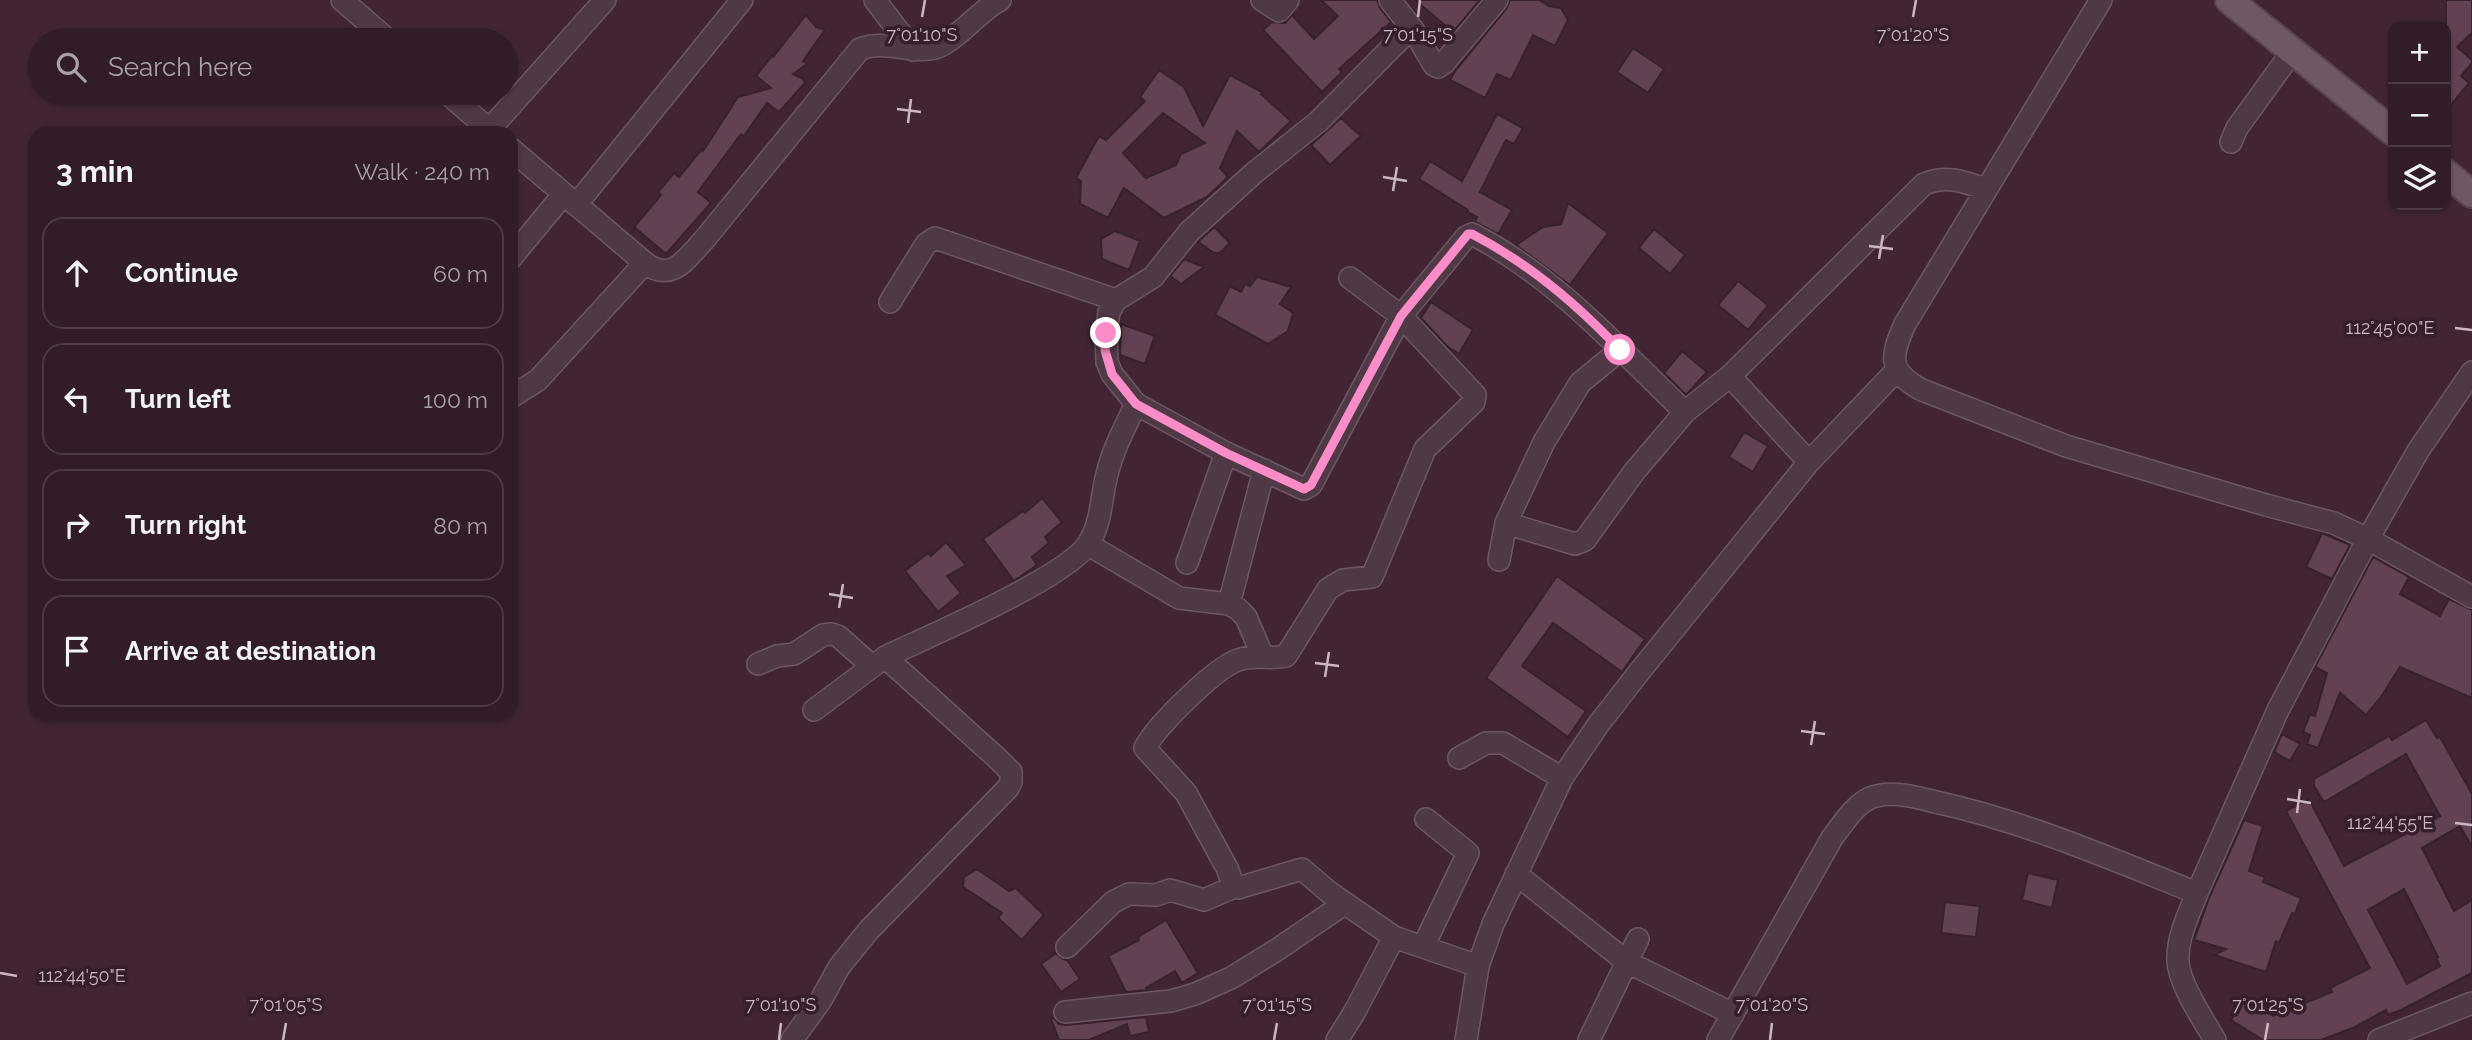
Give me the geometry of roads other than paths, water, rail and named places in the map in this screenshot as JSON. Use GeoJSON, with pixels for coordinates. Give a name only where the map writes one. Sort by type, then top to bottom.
{"type":"FeatureCollection","features":[{"type":"Feature","properties":{"kind":"main road"},"geometry":{"type":"LineString","coordinates":[[2230,0],[2388,128]]}},
{"type":"Feature","properties":{"kind":"main road"},"geometry":{"type":"LineString","coordinates":[[2451,177],[2472,194]]}},
{"type":"Feature","properties":{"kind":"street"},"geometry":{"type":"LineString","coordinates":[[342,0],[374,28]]}},
{"type":"Feature","properties":{"kind":"street"},"geometry":{"type":"LineString","coordinates":[[518,100],[605,0]]}},
{"type":"Feature","properties":{"kind":"street"},"geometry":{"type":"LineString","coordinates":[[518,251],[569,200],[742,0]]}},
{"type":"Feature","properties":{"kind":"street"},"geometry":{"type":"LineString","coordinates":[[876,0],[913,50]]}},
{"type":"Feature","properties":{"kind":"street"},"geometry":{"type":"LineString","coordinates":[[1262,0],[1279,10],[1288,0]]}},
{"type":"Feature","properties":{"kind":"street"},"geometry":{"type":"LineString","coordinates":[[1390,0],[1434,65],[1441,66],[1497,0]]}},
{"type":"Feature","properties":{"kind":"street"},"geometry":{"type":"LineString","coordinates":[[1466,1040],[1478,966],[1493,925],[1562,778],[1628,686],[1809,462],[1896,371],[1898,340],[1905,324],[2101,0]]}},
{"type":"Feature","properties":{"kind":"street"},"geometry":{"type":"LineString","coordinates":[[518,155],[653,269],[664,271],[679,267],[860,49],[871,45],[913,50],[937,48],[994,1]]}},
{"type":"Feature","properties":{"kind":"street"},"geometry":{"type":"LineString","coordinates":[[1410,29],[1319,121],[1254,173],[1188,232],[1153,277],[1116,300],[1109,312],[1105,350],[1112,374],[1136,404],[1226,453],[1301,488],[1309,488],[1401,316],[1466,237],[1472,234],[1500,249],[1549,284],[1593,322],[1685,412]]}},
{"type":"Feature","properties":{"kind":"street"},"geometry":{"type":"LineString","coordinates":[[2231,142],[2237,128],[2292,52]]}},
{"type":"Feature","properties":{"kind":"street"},"geometry":{"type":"LineString","coordinates":[[461,105],[485,126]]}},
{"type":"Feature","properties":{"kind":"street"},"geometry":{"type":"LineString","coordinates":[[495,126],[514,105]]}},
{"type":"Feature","properties":{"kind":"street"},"geometry":{"type":"LineString","coordinates":[[1506,523],[1575,544],[1581,543],[1634,472],[1685,412],[1730,376],[1924,184],[1945,178],[1985,189]]}},
{"type":"Feature","properties":{"kind":"street"},"geometry":{"type":"LineString","coordinates":[[890,302],[926,244],[935,238],[1116,300]]}},
{"type":"Feature","properties":{"kind":"street"},"geometry":{"type":"LineString","coordinates":[[518,393],[538,380],[645,263]]}},
{"type":"Feature","properties":{"kind":"street"},"geometry":{"type":"LineString","coordinates":[[1234,887],[1227,868],[1186,793],[1145,748],[1196,689],[1215,673],[1238,660],[1286,656],[1328,589],[1335,583],[1371,577],[1425,449],[1475,399],[1475,395],[1401,316],[1350,278]]}},
{"type":"Feature","properties":{"kind":"street"},"geometry":{"type":"LineString","coordinates":[[1499,560],[1506,523],[1544,442],[1580,383],[1620,350]]}},
{"type":"Feature","properties":{"kind":"street"},"geometry":{"type":"LineString","coordinates":[[1896,371],[1904,380],[1922,390],[2066,446],[2319,518],[2368,539],[2472,597]]}},
{"type":"Feature","properties":{"kind":"street"},"geometry":{"type":"LineString","coordinates":[[2215,1040],[2182,978],[2178,962],[2184,925],[2278,710],[2368,539],[2418,451],[2472,372]]}},
{"type":"Feature","properties":{"kind":"street"},"geometry":{"type":"LineString","coordinates":[[1730,376],[1809,462]]}},
{"type":"Feature","properties":{"kind":"street"},"geometry":{"type":"LineString","coordinates":[[814,710],[878,662],[1005,600],[1064,565],[1089,545],[1099,522],[1107,474],[1136,404]]}},
{"type":"Feature","properties":{"kind":"street"},"geometry":{"type":"LineString","coordinates":[[1187,563],[1226,453]]}},
{"type":"Feature","properties":{"kind":"street"},"geometry":{"type":"LineString","coordinates":[[1229,604],[1264,470]]}},
{"type":"Feature","properties":{"kind":"street"},"geometry":{"type":"LineString","coordinates":[[1089,545],[1180,598],[1229,604],[1246,617],[1263,657]]}},
{"type":"Feature","properties":{"kind":"street"},"geometry":{"type":"LineString","coordinates":[[758,664],[777,656],[794,654],[823,635],[838,636],[878,662],[1011,772],[1008,788],[869,930],[839,967],[821,1000],[792,1040]]}},
{"type":"Feature","properties":{"kind":"street"},"geometry":{"type":"LineString","coordinates":[[1459,758],[1486,743],[1503,743],[1562,778]]}},
{"type":"Feature","properties":{"kind":"street"},"geometry":{"type":"LineString","coordinates":[[1718,1040],[1832,838],[1853,810],[1868,799],[1903,795],[2026,825],[2197,893]]}},
{"type":"Feature","properties":{"kind":"street"},"geometry":{"type":"LineString","coordinates":[[1423,947],[1468,853],[1426,818]]}},
{"type":"Feature","properties":{"kind":"street"},"geometry":{"type":"LineString","coordinates":[[1067,947],[1113,902],[1129,894],[1156,895],[1170,890],[1205,900],[1234,887],[1302,869],[1339,900],[1394,937],[1478,966]]}},
{"type":"Feature","properties":{"kind":"street"},"geometry":{"type":"LineString","coordinates":[[1516,874],[1627,962],[1733,1014]]}},
{"type":"Feature","properties":{"kind":"street"},"geometry":{"type":"LineString","coordinates":[[1065,1012],[1171,1001],[1195,994],[1242,971],[1339,900]]}},
{"type":"Feature","properties":{"kind":"street"},"geometry":{"type":"LineString","coordinates":[[1337,1040],[1394,937]]}},
{"type":"Feature","properties":{"kind":"street"},"geometry":{"type":"LineString","coordinates":[[1589,1040],[1638,939]]}},
{"type":"Feature","properties":{"kind":"street"},"geometry":{"type":"LineString","coordinates":[[2379,1040],[2472,1003]]}}]}
